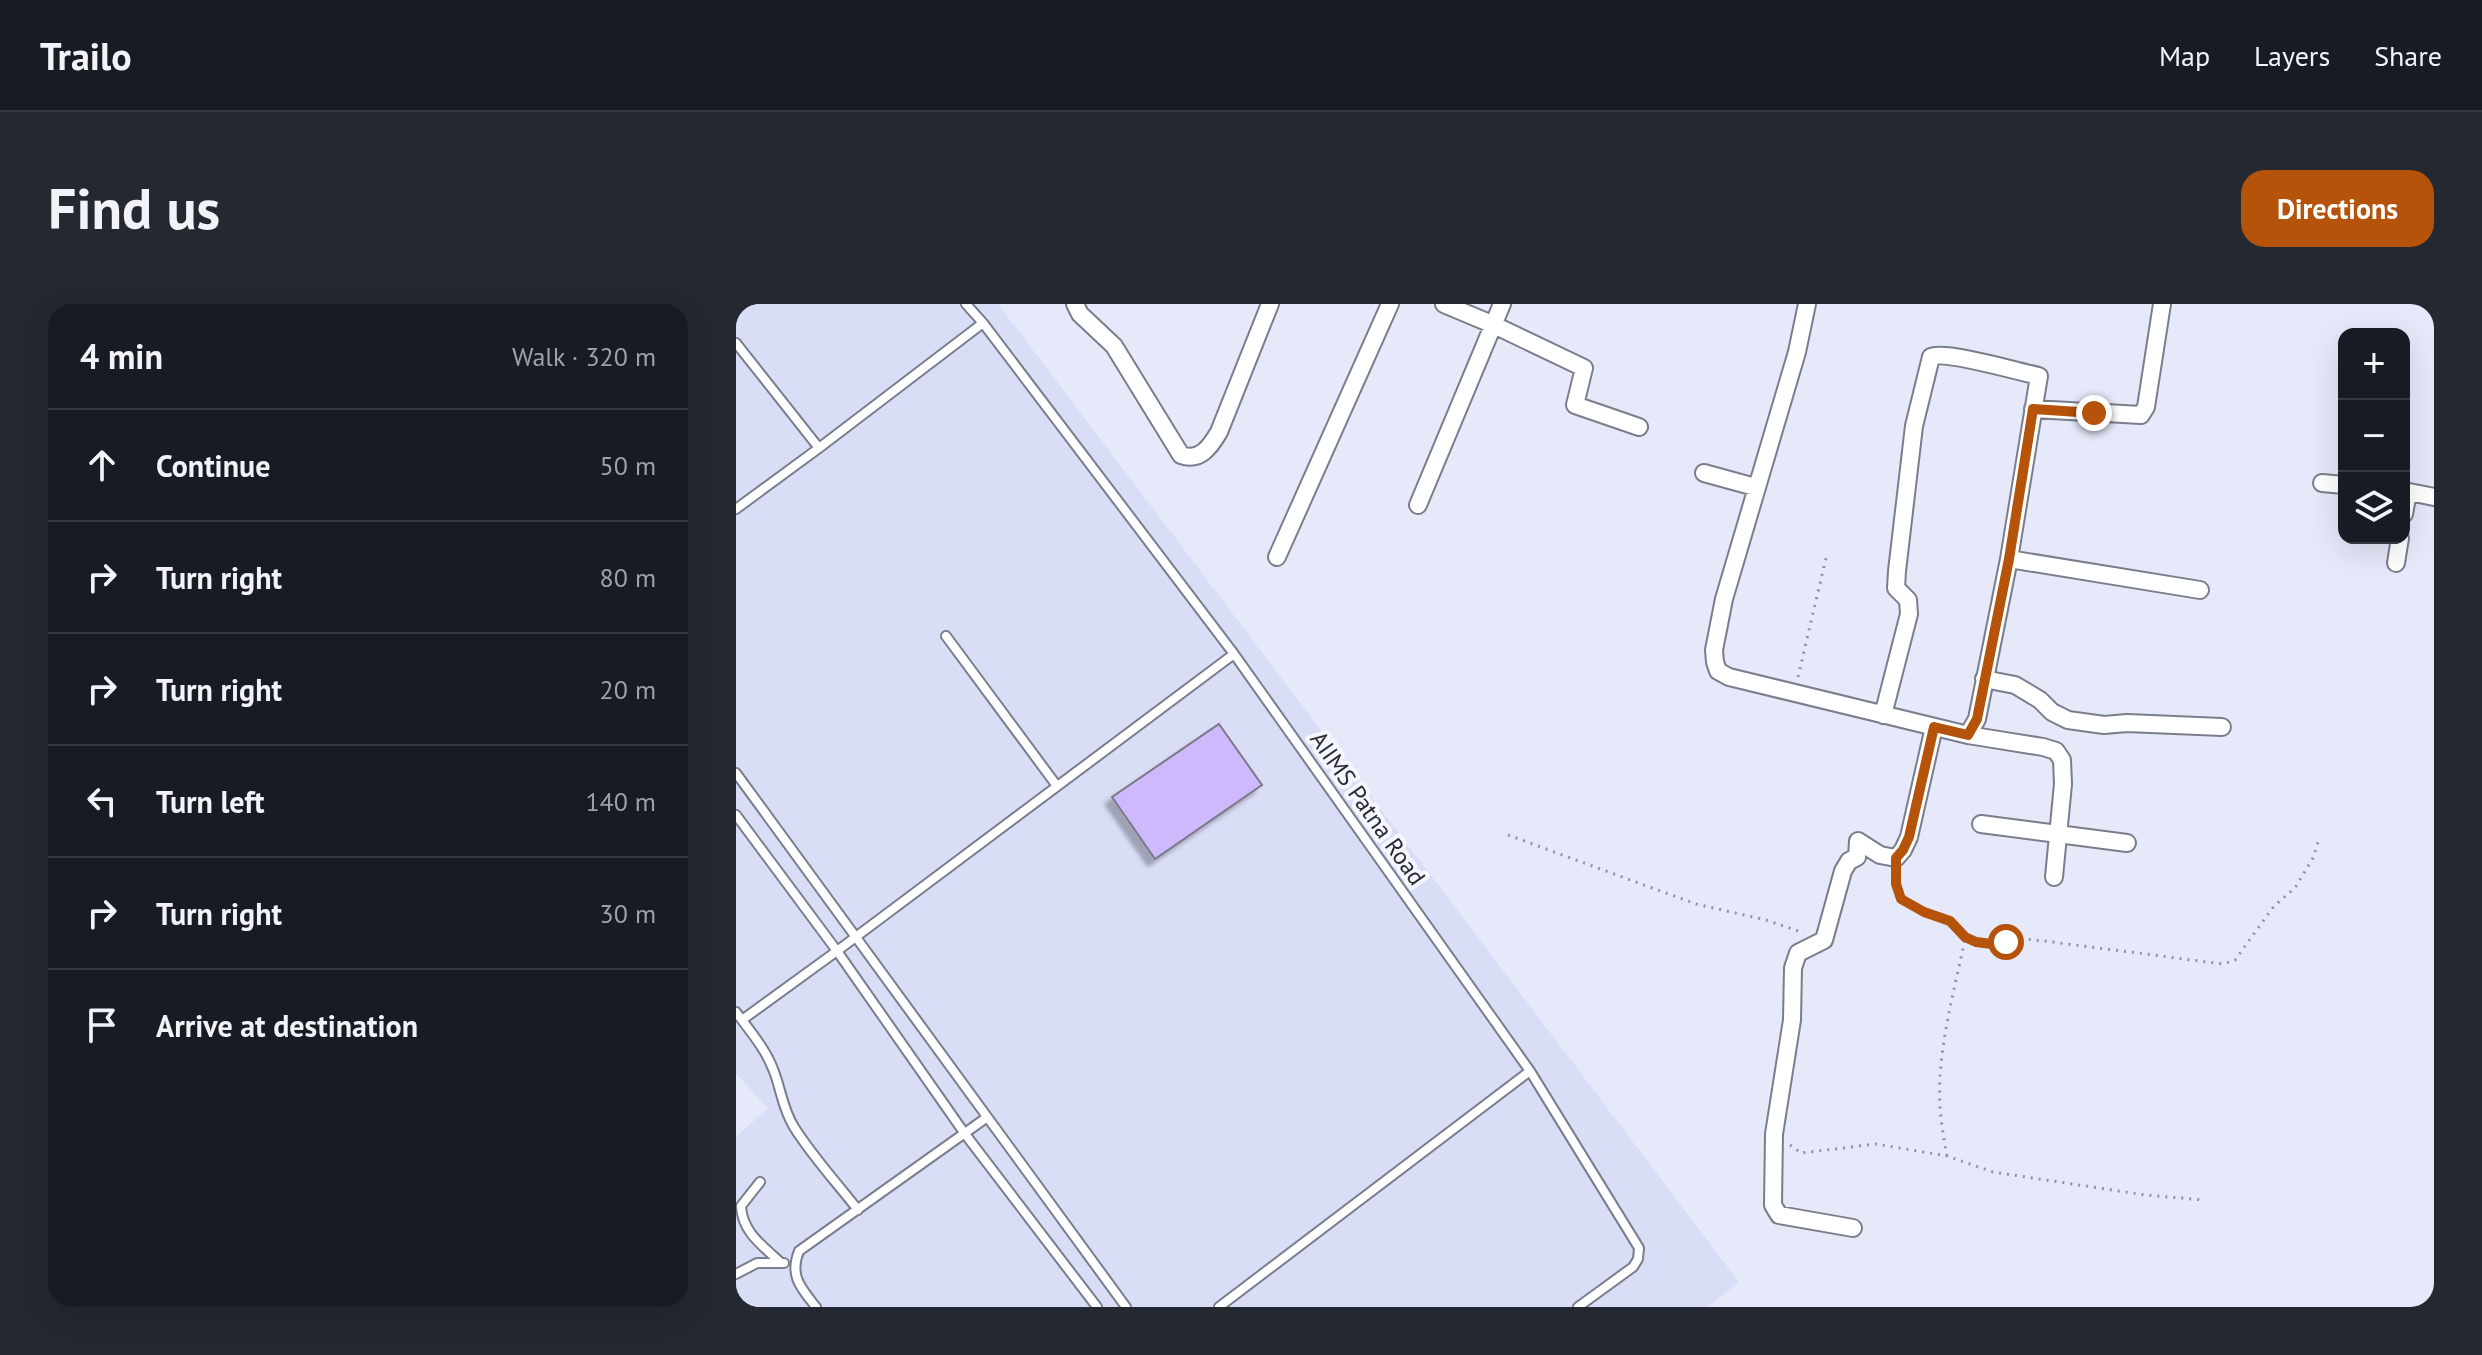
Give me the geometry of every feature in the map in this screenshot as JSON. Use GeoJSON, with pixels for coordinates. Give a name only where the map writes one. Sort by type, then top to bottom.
{"type":"FeatureCollection","features":[{"type":"Feature","properties":{"kind":"street"},"geometry":{"type":"LineString","coordinates":[[1075,304],[1080,314],[1114,346],[1181,455],[1190,458],[1211,446],[1219,432],[1270,304]]}},
{"type":"Feature","properties":{"kind":"street"},"geometry":{"type":"LineString","coordinates":[[1277,557],[1390,304]]}},
{"type":"Feature","properties":{"kind":"street"},"geometry":{"type":"LineString","coordinates":[[1444,304],[1584,368],[1575,405],[1639,427]]}},
{"type":"Feature","properties":{"kind":"street"},"geometry":{"type":"LineString","coordinates":[[1418,505],[1502,304]]}},
{"type":"Feature","properties":{"kind":"street"},"geometry":{"type":"LineString","coordinates":[[1807,304],[1797,352],[1724,599],[1714,650],[1718,671],[1729,677],[1883,715],[2056,751],[2062,760],[2063,771],[2054,877]]}},
{"type":"Feature","properties":{"kind":"street"},"geometry":{"type":"LineString","coordinates":[[2033,409],[2141,415],[2146,407],[2162,304]]}},
{"type":"Feature","properties":{"kind":"street"},"geometry":{"type":"LineString","coordinates":[[1883,715],[1909,614],[1908,600],[1896,588],[1914,426],[1931,357],[1936,354],[1953,356],[2039,376],[2009,559],[1977,719],[1968,735]]}},
{"type":"Feature","properties":{"kind":"street"},"geometry":{"type":"LineString","coordinates":[[1704,473],[1755,487]]}},
{"type":"Feature","properties":{"kind":"street"},"geometry":{"type":"LineString","coordinates":[[2322,483],[2338,484]]}},
{"type":"Feature","properties":{"kind":"street"},"geometry":{"type":"LineString","coordinates":[[2410,492],[2434,497]]}},
{"type":"Feature","properties":{"kind":"street"},"geometry":{"type":"LineString","coordinates":[[2396,563],[2399,544]]}},
{"type":"Feature","properties":{"kind":"street"},"geometry":{"type":"LineString","coordinates":[[2009,559],[2200,590]]}},
{"type":"Feature","properties":{"kind":"street"},"geometry":{"type":"LineString","coordinates":[[1984,679],[2015,685],[2068,720],[2104,725],[2222,727]]}},
{"type":"Feature","properties":{"kind":"street"},"geometry":{"type":"LineString","coordinates":[[1853,1228],[1779,1215],[1773,1205],[1774,1134],[1792,1020],[1793,968],[1798,953],[1824,940],[1843,871],[1849,861],[1857,857],[1858,841],[1880,855],[1896,858],[1903,850],[1909,837],[1934,727]]}},
{"type":"Feature","properties":{"kind":"street"},"geometry":{"type":"LineString","coordinates":[[1981,824],[2127,843]]}},
{"type":"Feature","properties":{"kind":"lane","name":"AIIMS Patna Road"},"geometry":{"type":"LineString","coordinates":[[966,304],[1234,654],[1530,1071],[1639,1248],[1633,1267],[1578,1307]]}},
{"type":"Feature","properties":{"kind":"lane"},"geometry":{"type":"LineString","coordinates":[[736,509],[983,323]]}},
{"type":"Feature","properties":{"kind":"lane"},"geometry":{"type":"LineString","coordinates":[[736,343],[819,448]]}},
{"type":"Feature","properties":{"kind":"lane"},"geometry":{"type":"LineString","coordinates":[[946,636],[1057,786]]}},
{"type":"Feature","properties":{"kind":"lane"},"geometry":{"type":"LineString","coordinates":[[858,1210],[794,1127],[780,1096],[772,1065],[739,1016],[855,938],[1234,654]]}},
{"type":"Feature","properties":{"kind":"lane"},"geometry":{"type":"LineString","coordinates":[[736,773],[1126,1307]]}},
{"type":"Feature","properties":{"kind":"lane"},"geometry":{"type":"LineString","coordinates":[[736,815],[837,951],[965,1134],[1097,1307]]}},
{"type":"Feature","properties":{"kind":"lane"},"geometry":{"type":"LineString","coordinates":[[1219,1307],[1530,1071]]}},
{"type":"Feature","properties":{"kind":"lane"},"geometry":{"type":"LineString","coordinates":[[816,1307],[798,1284],[794,1263],[799,1251],[986,1118]]}},
{"type":"Feature","properties":{"kind":"lane"},"geometry":{"type":"LineString","coordinates":[[760,1182],[741,1206],[741,1218],[750,1233],[781,1263]]}},
{"type":"Feature","properties":{"kind":"lane"},"geometry":{"type":"LineString","coordinates":[[736,1274],[757,1263],[794,1263]]}},
{"type":"Feature","properties":{"kind":"path"},"geometry":{"type":"LineString","coordinates":[[1795,692],[1826,558]]}},
{"type":"Feature","properties":{"kind":"path"},"geometry":{"type":"LineString","coordinates":[[1508,835],[1696,904],[1766,920],[1824,940]]}},
{"type":"Feature","properties":{"kind":"path"},"geometry":{"type":"LineString","coordinates":[[1896,858],[1896,884],[1901,899],[1924,912],[1950,921],[1965,937],[1976,942],[1992,944],[2025,939],[2223,964],[2235,960],[2245,950],[2274,906],[2305,875],[2319,839]]}},
{"type":"Feature","properties":{"kind":"path"},"geometry":{"type":"LineString","coordinates":[[1947,1156],[1940,1109],[1941,1084],[1949,1015],[1965,937]]}},
{"type":"Feature","properties":{"kind":"path"},"geometry":{"type":"LineString","coordinates":[[1774,1134],[1801,1153],[1876,1144],[1947,1156],[1993,1172],[2145,1195],[2204,1200]]}},
{"type":"Feature","properties":{"kind":"shaded area"},"geometry":{"type":"Polygon","coordinates":[[[736,304],[998,304],[1739,1282],[1708,1307],[736,1307],[736,1137],[768,1108],[736,1074],[736,304]]]}},
{"type":"Feature","properties":{"kind":"building"},"geometry":{"type":"Polygon","coordinates":[[[1219,724],[1262,785],[1155,859],[1112,797],[1219,724]]]}},
{"type":"Feature","properties":{"kind":"route"},"geometry":{"type":"LineString","coordinates":[[2006,942],[1976,942],[1965,937],[1950,921],[1924,912],[1901,899],[1896,884],[1896,858],[1909,837],[1934,727],[1968,735],[1977,719],[2009,559],[2033,409],[2094,413]]}}]}
